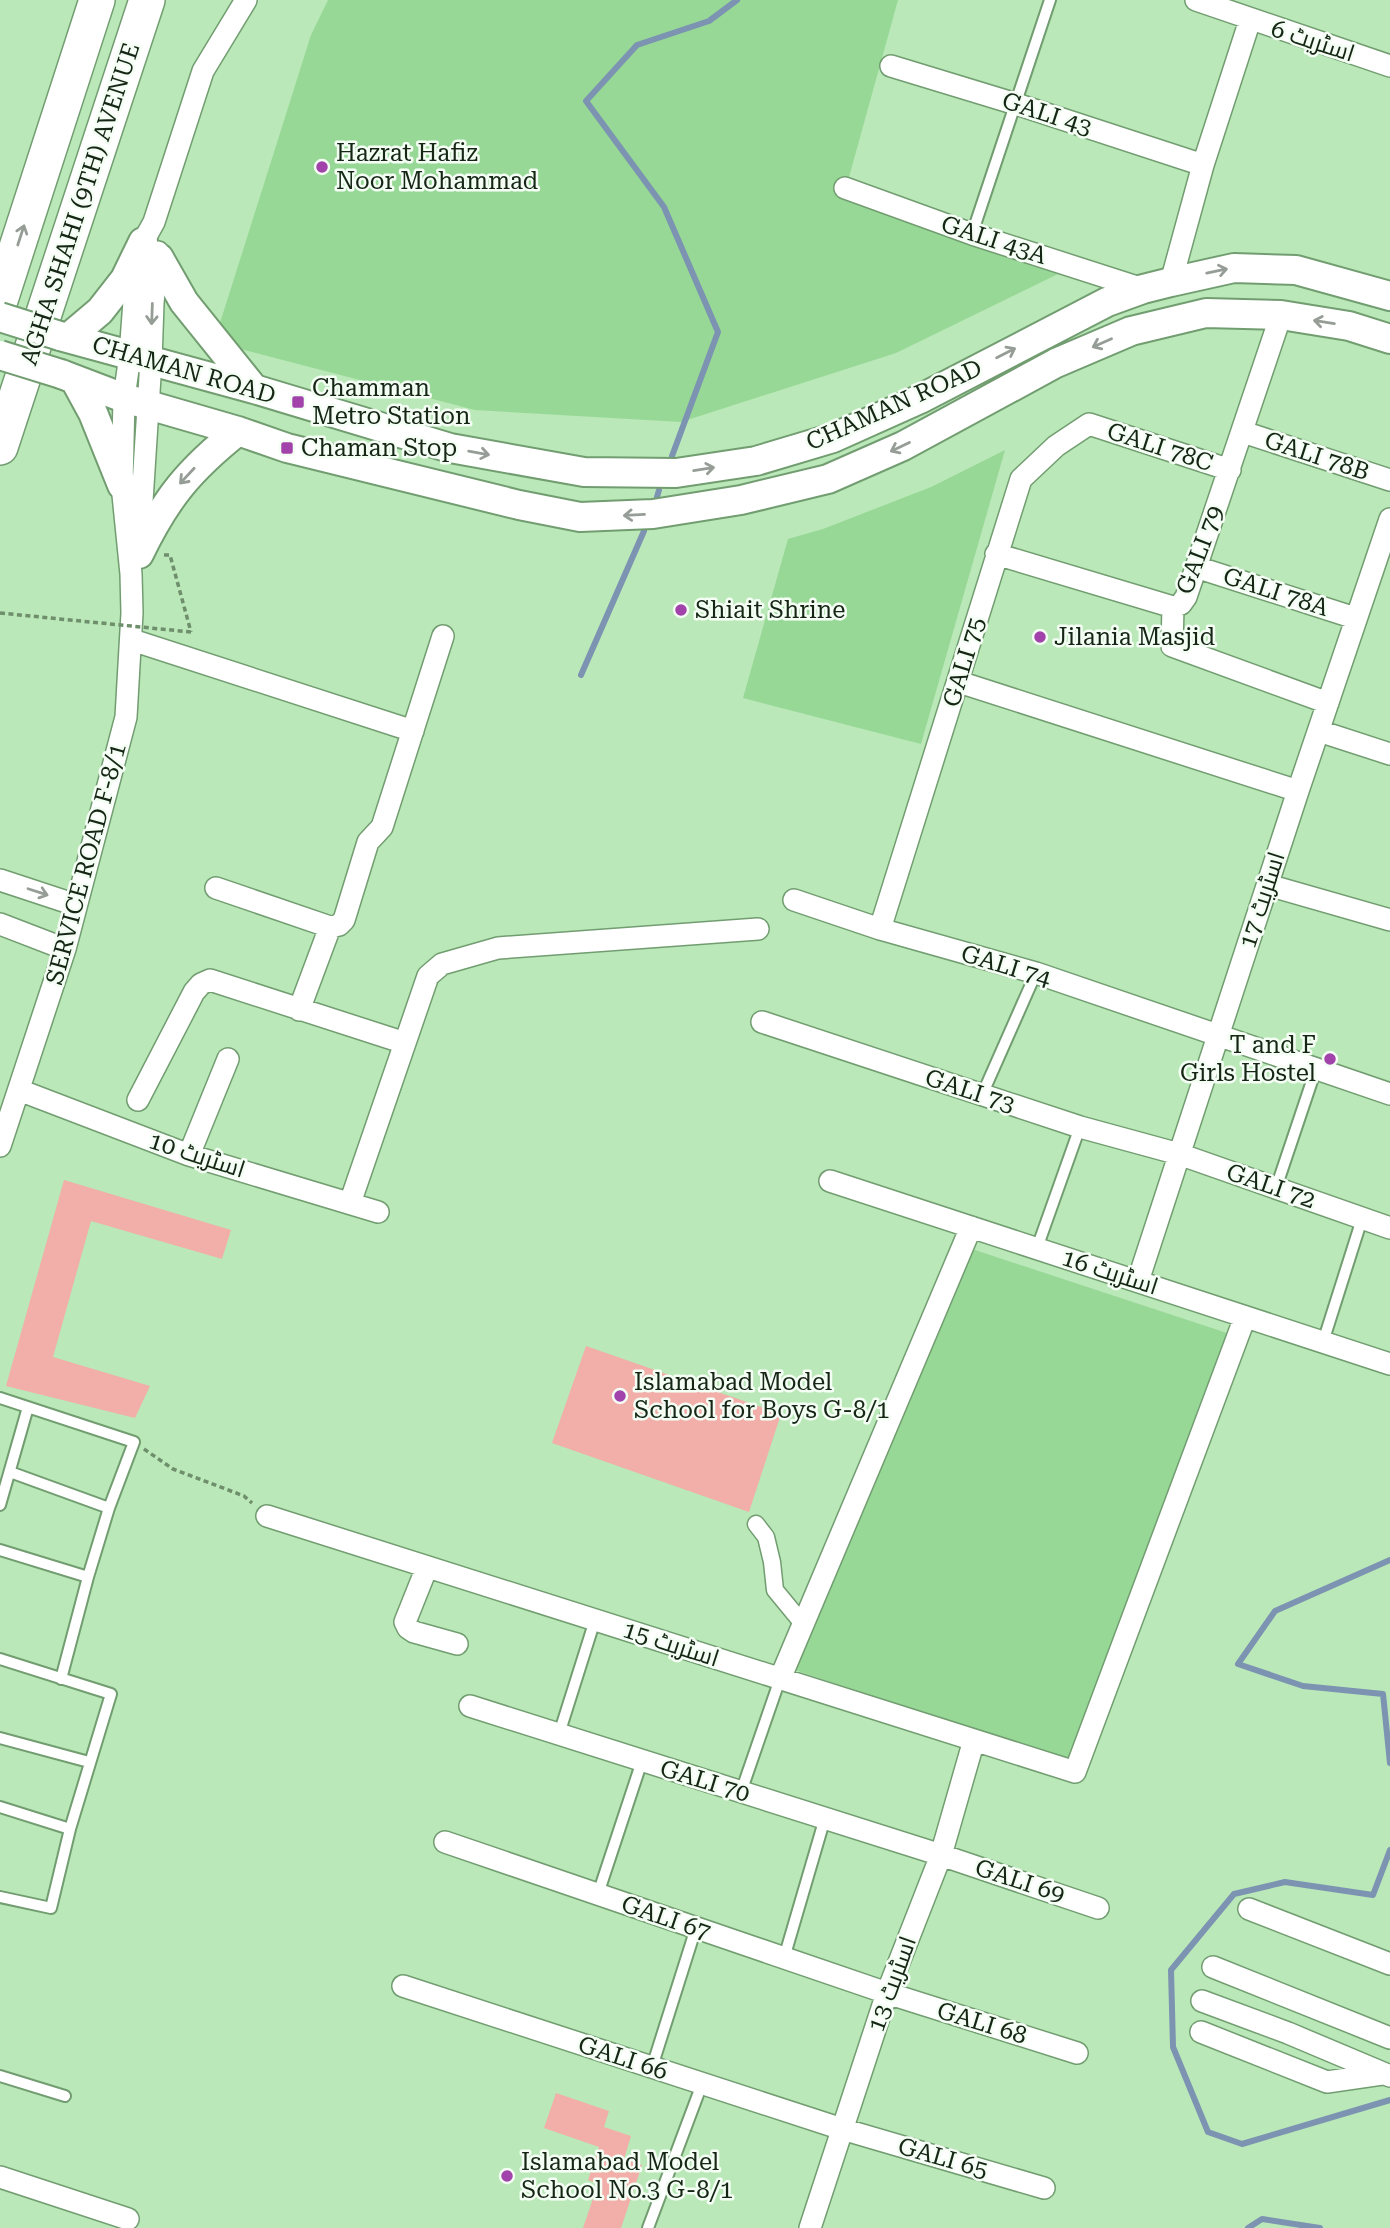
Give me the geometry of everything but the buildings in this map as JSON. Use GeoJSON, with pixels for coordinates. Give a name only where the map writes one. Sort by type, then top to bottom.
{"type":"FeatureCollection","features":[{"type":"Feature","properties":{"kind":"main road","name":"AGHA SHAHI (9TH) AVENUE"},"geometry":{"type":"LineString","coordinates":[[0,300],[97,0]]}},
{"type":"Feature","properties":{"kind":"main road","name":"AGHA SHAHI (9TH) AVENUE"},"geometry":{"type":"LineString","coordinates":[[0,447],[148,0]]}},
{"type":"Feature","properties":{"kind":"street","name":"SERVICE ROAD F-8/1"},"geometry":{"type":"LineString","coordinates":[[135,564],[122,485],[125,398],[141,358],[135,288],[152,241],[203,71],[246,0]]}},
{"type":"Feature","properties":{"kind":"street","name":"اسٹریٹ 6"},"geometry":{"type":"LineString","coordinates":[[1196,0],[1390,66]]}},
{"type":"Feature","properties":{"kind":"street"},"geometry":{"type":"LineString","coordinates":[[1171,282],[1203,165],[1250,20]]}},
{"type":"Feature","properties":{"kind":"street","name":"GALI 43"},"geometry":{"type":"LineString","coordinates":[[891,66],[1203,165]]}},
{"type":"Feature","properties":{"kind":"street","name":"GALI 43A"},"geometry":{"type":"LineString","coordinates":[[845,188],[972,234],[1143,289]]}},
{"type":"Feature","properties":{"kind":"street"},"geometry":{"type":"LineString","coordinates":[[64,337],[100,311],[152,241],[184,302],[254,388]]}},
{"type":"Feature","properties":{"kind":"street","name":"CHAMAN ROAD"},"geometry":{"type":"LineString","coordinates":[[0,317],[254,388],[450,448],[584,471],[676,473],[755,461],[833,438],[920,399],[1107,302],[1171,282],[1234,268],[1296,270],[1390,296]]}},
{"type":"Feature","properties":{"kind":"street","name":"CHAMAN ROAD"},"geometry":{"type":"LineString","coordinates":[[0,355],[125,398],[238,430],[288,448],[519,505],[580,517],[653,514],[741,500],[828,479],[903,446],[1056,363],[1130,331],[1206,313],[1282,315],[1349,326],[1390,339]]}},
{"type":"Feature","properties":{"kind":"street","name":"GALI 79"},"geometry":{"type":"LineString","coordinates":[[996,554],[1172,607],[1181,604],[1186,597],[1282,315]]}},
{"type":"Feature","properties":{"kind":"street"},"geometry":{"type":"LineString","coordinates":[[68,377],[93,414],[122,485]]}},
{"type":"Feature","properties":{"kind":"street","name":"SERVICE ROAD F-8/1"},"geometry":{"type":"LineString","coordinates":[[0,1146],[65,949],[127,717],[135,564],[125,398]]}},
{"type":"Feature","properties":{"kind":"street","name":"GALI 78C"},"geometry":{"type":"LineString","coordinates":[[1089,424],[1230,470]]}},
{"type":"Feature","properties":{"kind":"street","name":"GALI 75"},"geometry":{"type":"LineString","coordinates":[[880,929],[1021,479],[1056,446],[1089,424]]}},
{"type":"Feature","properties":{"kind":"street"},"geometry":{"type":"LineString","coordinates":[[135,564],[156,518],[179,485],[206,456],[238,430]]}},
{"type":"Feature","properties":{"kind":"street","name":"GALI 78B"},"geometry":{"type":"LineString","coordinates":[[1243,432],[1390,480]]}},
{"type":"Feature","properties":{"kind":"street","name":"اسٹریٹ 17"},"geometry":{"type":"LineString","coordinates":[[1138,1282],[1356,618],[1384,555],[1390,520]]}},
{"type":"Feature","properties":{"kind":"street","name":"GALI 78A"},"geometry":{"type":"LineString","coordinates":[[1196,567],[1356,618]]}},
{"type":"Feature","properties":{"kind":"street"},"geometry":{"type":"LineString","coordinates":[[1172,607],[1171,646],[1328,704]]}},
{"type":"Feature","properties":{"kind":"street"},"geometry":{"type":"LineString","coordinates":[[215,888],[330,927],[339,925],[344,920],[368,842],[382,827],[443,636]]}},
{"type":"Feature","properties":{"kind":"street"},"geometry":{"type":"LineString","coordinates":[[132,639],[413,732]]}},
{"type":"Feature","properties":{"kind":"street"},"geometry":{"type":"LineString","coordinates":[[959,682],[1298,791]]}},
{"type":"Feature","properties":{"kind":"street"},"geometry":{"type":"LineString","coordinates":[[1319,731],[1390,754]]}},
{"type":"Feature","properties":{"kind":"street"},"geometry":{"type":"LineString","coordinates":[[0,880],[76,905]]}},
{"type":"Feature","properties":{"kind":"street"},"geometry":{"type":"LineString","coordinates":[[1268,885],[1390,920]]}},
{"type":"Feature","properties":{"kind":"street","name":"GALI 74"},"geometry":{"type":"LineString","coordinates":[[794,900],[880,929],[1036,973],[1390,1094]]}},
{"type":"Feature","properties":{"kind":"street"},"geometry":{"type":"LineString","coordinates":[[0,924],[65,949]]}},
{"type":"Feature","properties":{"kind":"street"},"geometry":{"type":"LineString","coordinates":[[299,1010],[330,927]]}},
{"type":"Feature","properties":{"kind":"street"},"geometry":{"type":"LineString","coordinates":[[350,1203],[428,976],[442,964],[498,948],[758,929]]}},
{"type":"Feature","properties":{"kind":"street"},"geometry":{"type":"LineString","coordinates":[[138,1100],[194,992],[201,984],[210,980],[405,1043]]}},
{"type":"Feature","properties":{"kind":"street","name":"GALI 73"},"geometry":{"type":"LineString","coordinates":[[762,1022],[1080,1127],[1179,1154]]}},
{"type":"Feature","properties":{"kind":"street"},"geometry":{"type":"LineString","coordinates":[[189,1155],[228,1059]]}},
{"type":"Feature","properties":{"kind":"street","name":"اسٹریٹ 10"},"geometry":{"type":"LineString","coordinates":[[19,1090],[189,1155],[379,1212]]}},
{"type":"Feature","properties":{"kind":"street","name":"GALI 72"},"geometry":{"type":"LineString","coordinates":[[1179,1154],[1390,1228]]}},
{"type":"Feature","properties":{"kind":"street","name":"اسٹریٹ 16"},"geometry":{"type":"LineString","coordinates":[[830,1181],[1390,1364]]}},
{"type":"Feature","properties":{"kind":"street"},"geometry":{"type":"LineString","coordinates":[[780,1679],[971,1227]]}},
{"type":"Feature","properties":{"kind":"street","name":"اسٹریٹ 15"},"geometry":{"type":"LineString","coordinates":[[267,1516],[1075,1772],[1245,1317]]}},
{"type":"Feature","properties":{"kind":"street"},"geometry":{"type":"LineString","coordinates":[[756,1524],[766,1537],[775,1590],[803,1624]]}},
{"type":"Feature","properties":{"kind":"street"},"geometry":{"type":"LineString","coordinates":[[427,1567],[405,1622],[414,1632],[457,1644]]}},
{"type":"Feature","properties":{"kind":"street","name":"GALI 70"},"geometry":{"type":"LineString","coordinates":[[470,1706],[941,1855]]}},
{"type":"Feature","properties":{"kind":"street","name":"اسٹریٹ 13"},"geometry":{"type":"LineString","coordinates":[[810,2228],[887,1993],[941,1855],[974,1740]]}},
{"type":"Feature","properties":{"kind":"street","name":"GALI 67"},"geometry":{"type":"LineString","coordinates":[[445,1842],[887,1993]]}},
{"type":"Feature","properties":{"kind":"street","name":"GALI 69"},"geometry":{"type":"LineString","coordinates":[[941,1855],[1098,1908]]}},
{"type":"Feature","properties":{"kind":"street"},"geometry":{"type":"LineString","coordinates":[[1250,1909],[1390,1964]]}},
{"type":"Feature","properties":{"kind":"street"},"geometry":{"type":"LineString","coordinates":[[1213,1967],[1390,2038]]}},
{"type":"Feature","properties":{"kind":"street","name":"GALI 66"},"geometry":{"type":"LineString","coordinates":[[403,1986],[842,2129]]}},
{"type":"Feature","properties":{"kind":"street","name":"GALI 68"},"geometry":{"type":"LineString","coordinates":[[887,1993],[1077,2053]]}},
{"type":"Feature","properties":{"kind":"street"},"geometry":{"type":"LineString","coordinates":[[1202,2001],[1288,2033],[1387,2075]]}},
{"type":"Feature","properties":{"kind":"street"},"geometry":{"type":"LineString","coordinates":[[1201,2032],[1327,2082],[1387,2075]]}},
{"type":"Feature","properties":{"kind":"street","name":"GALI 65"},"geometry":{"type":"LineString","coordinates":[[842,2129],[1045,2188]]}},
{"type":"Feature","properties":{"kind":"street"},"geometry":{"type":"LineString","coordinates":[[0,2177],[128,2219]]}},
{"type":"Feature","properties":{"kind":"lane"},"geometry":{"type":"LineString","coordinates":[[972,234],[1050,0]]}},
{"type":"Feature","properties":{"kind":"lane"},"geometry":{"type":"LineString","coordinates":[[982,1095],[1036,973]]}},
{"type":"Feature","properties":{"kind":"lane"},"geometry":{"type":"LineString","coordinates":[[1276,1188],[1316,1069]]}},
{"type":"Feature","properties":{"kind":"lane"},"geometry":{"type":"LineString","coordinates":[[1037,1248],[1080,1127]]}},
{"type":"Feature","properties":{"kind":"lane"},"geometry":{"type":"LineString","coordinates":[[1323,1342],[1362,1219]]}},
{"type":"Feature","properties":{"kind":"lane"},"geometry":{"type":"LineString","coordinates":[[0,1398],[134,1442],[108,1508],[61,1679]]}},
{"type":"Feature","properties":{"kind":"lane"},"geometry":{"type":"LineString","coordinates":[[0,1505],[28,1407]]}},
{"type":"Feature","properties":{"kind":"lane"},"geometry":{"type":"LineString","coordinates":[[10,1472],[108,1508]]}},
{"type":"Feature","properties":{"kind":"lane"},"geometry":{"type":"LineString","coordinates":[[0,1550],[88,1577]]}},
{"type":"Feature","properties":{"kind":"lane"},"geometry":{"type":"LineString","coordinates":[[559,1734],[595,1620]]}},
{"type":"Feature","properties":{"kind":"lane"},"geometry":{"type":"LineString","coordinates":[[0,1659],[111,1694],[70,1829],[51,1908],[0,1897]]}},
{"type":"Feature","properties":{"kind":"lane"},"geometry":{"type":"LineString","coordinates":[[741,1792],[780,1679]]}},
{"type":"Feature","properties":{"kind":"lane"},"geometry":{"type":"LineString","coordinates":[[0,1738],[89,1762]]}},
{"type":"Feature","properties":{"kind":"lane"},"geometry":{"type":"LineString","coordinates":[[598,1894],[642,1760]]}},
{"type":"Feature","properties":{"kind":"lane"},"geometry":{"type":"LineString","coordinates":[[0,1807],[70,1829]]}},
{"type":"Feature","properties":{"kind":"lane"},"geometry":{"type":"LineString","coordinates":[[785,1958],[825,1818]]}},
{"type":"Feature","properties":{"kind":"lane"},"geometry":{"type":"LineString","coordinates":[[652,2067],[696,1928]]}},
{"type":"Feature","properties":{"kind":"lane"},"geometry":{"type":"LineString","coordinates":[[0,2077],[65,2096]]}},
{"type":"Feature","properties":{"kind":"lane"},"geometry":{"type":"LineString","coordinates":[[648,2228],[702,2084]]}},
{"type":"Feature","properties":{"kind":"path"},"geometry":{"type":"LineString","coordinates":[[0,613],[191,632],[170,555]]}},
{"type":"Feature","properties":{"kind":"path"},"geometry":{"type":"LineString","coordinates":[[134,1442],[173,1469],[244,1496],[267,1516]]}},
{"type":"Feature","properties":{"kind":"green space"},"geometry":{"type":"Polygon","coordinates":[[[328,0],[898,0],[846,188],[1062,272],[896,353],[681,422],[475,410],[214,342],[311,35],[328,0]]]}},
{"type":"Feature","properties":{"kind":"green space"},"geometry":{"type":"Polygon","coordinates":[[[1005,450],[921,744],[743,698],[788,539],[823,529],[931,487],[1005,450]]]}},
{"type":"Feature","properties":{"kind":"green space"},"geometry":{"type":"Polygon","coordinates":[[[969,1248],[1227,1333],[1071,1763],[789,1668],[969,1248]]]}},
{"type":"Feature","properties":{"kind":"waterway"},"geometry":{"type":"LineString","coordinates":[[672,456],[718,332],[664,207],[586,101],[637,45],[709,21],[737,0]]}},
{"type":"Feature","properties":{"kind":"waterway"},"geometry":{"type":"LineString","coordinates":[[657,497],[659,490]]}},
{"type":"Feature","properties":{"kind":"waterway"},"geometry":{"type":"LineString","coordinates":[[581,675],[644,531]]}},
{"type":"Feature","properties":{"kind":"waterway"},"geometry":{"type":"LineString","coordinates":[[1390,1560],[1275,1611],[1238,1664],[1303,1686],[1383,1694],[1390,1763]]}},
{"type":"Feature","properties":{"kind":"waterway"},"geometry":{"type":"LineString","coordinates":[[1390,1850],[1373,1895],[1285,1882],[1234,1894],[1171,1970],[1173,2047],[1208,2132],[1242,2144],[1390,2100]]}},
{"type":"Feature","properties":{"kind":"waterway"},"geometry":{"type":"LineString","coordinates":[[1248,2228],[1262,2219],[1320,2228]]}},
{"type":"Feature","properties":{"kind":"place","name":"Hazrat Hafiz Noor Mohammad"},"geometry":{"type":"Point","coordinates":[322,167]}},
{"type":"Feature","properties":{"kind":"place","name":"Chamman Metro Station"},"geometry":{"type":"Point","coordinates":[298,402]}},
{"type":"Feature","properties":{"kind":"place","name":"Chaman Stop"},"geometry":{"type":"Point","coordinates":[287,448]}},
{"type":"Feature","properties":{"kind":"place","name":"Shiait Shrine"},"geometry":{"type":"Point","coordinates":[681,610]}},
{"type":"Feature","properties":{"kind":"place","name":"Jilania Masjid"},"geometry":{"type":"Point","coordinates":[1040,637]}},
{"type":"Feature","properties":{"kind":"place","name":"T and F Girls Hostel"},"geometry":{"type":"Point","coordinates":[1330,1059]}},
{"type":"Feature","properties":{"kind":"place","name":"Islamabad Model School for Boys G-8/1"},"geometry":{"type":"Point","coordinates":[620,1396]}},
{"type":"Feature","properties":{"kind":"place","name":"Islamabad Model School No.3 G-8/1"},"geometry":{"type":"Point","coordinates":[507,2176]}}]}
